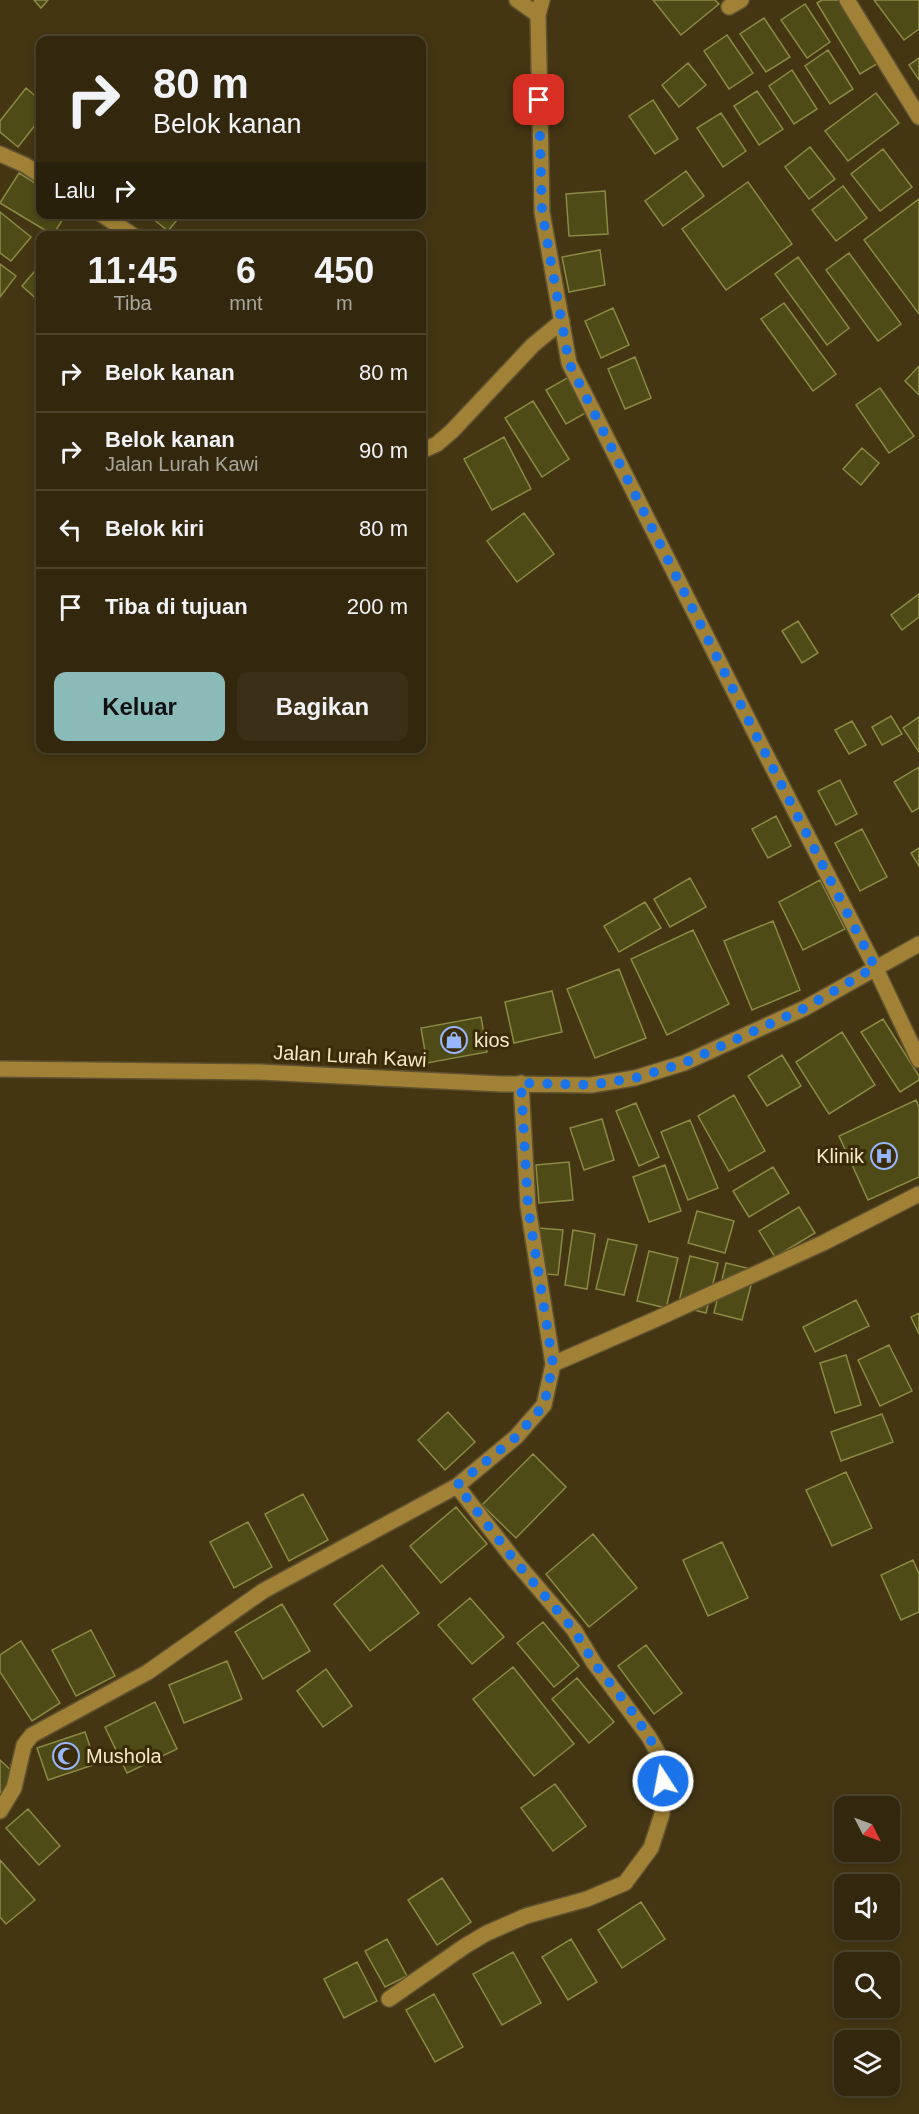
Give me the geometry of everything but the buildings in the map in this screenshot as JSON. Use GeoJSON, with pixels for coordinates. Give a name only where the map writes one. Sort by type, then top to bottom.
{"type":"FeatureCollection","features":[{"type":"Feature","properties":{"kind":"street"},"geometry":{"type":"LineString","coordinates":[[517,0],[540,8],[542,212],[569,363],[875,967],[919,1060]]}},
{"type":"Feature","properties":{"kind":"street"},"geometry":{"type":"LineString","coordinates":[[847,0],[919,117]]}},
{"type":"Feature","properties":{"kind":"street"},"geometry":{"type":"LineString","coordinates":[[0,154],[36,172]]}},
{"type":"Feature","properties":{"kind":"street"},"geometry":{"type":"LineString","coordinates":[[108,219],[126,231]]}},
{"type":"Feature","properties":{"kind":"street"},"geometry":{"type":"LineString","coordinates":[[426,449],[452,431],[533,345],[562,321]]}},
{"type":"Feature","properties":{"kind":"street","name":"Jalan Lurah Kawi"},"geometry":{"type":"LineString","coordinates":[[0,1069],[260,1072],[591,1085],[635,1078],[684,1063],[805,1008],[919,944]]}},
{"type":"Feature","properties":{"kind":"street"},"geometry":{"type":"LineString","coordinates":[[0,1811],[14,1788],[24,1745],[32,1736],[148,1672],[263,1591],[457,1485],[516,1437],[544,1405],[553,1364],[528,1207],[521,1083]]}},
{"type":"Feature","properties":{"kind":"street"},"geometry":{"type":"LineString","coordinates":[[553,1364],[823,1243],[919,1194]]}},
{"type":"Feature","properties":{"kind":"street"},"geometry":{"type":"LineString","coordinates":[[389,1999],[487,1933],[526,1916],[588,1899],[625,1883],[651,1848],[662,1814],[664,1764],[649,1737],[594,1663],[574,1630],[515,1561],[457,1485]]}},
{"type":"Feature","properties":{"kind":"place","name":"kios"},"geometry":{"type":"Point","coordinates":[454,1040]}},
{"type":"Feature","properties":{"kind":"place","name":"Klinik"},"geometry":{"type":"Point","coordinates":[884,1156]}},
{"type":"Feature","properties":{"kind":"place","name":"Mushola"},"geometry":{"type":"Point","coordinates":[66,1756]}},
{"type":"Feature","properties":{"kind":"route"},"geometry":{"type":"LineString","coordinates":[[539,100],[542,212],[569,363],[875,967],[805,1008],[684,1063],[635,1078],[591,1085],[521,1083],[528,1207],[553,1364],[544,1405],[516,1437],[457,1485],[515,1561],[574,1630],[594,1663],[629,1707],[664,1764],[663,1781]]}}]}
